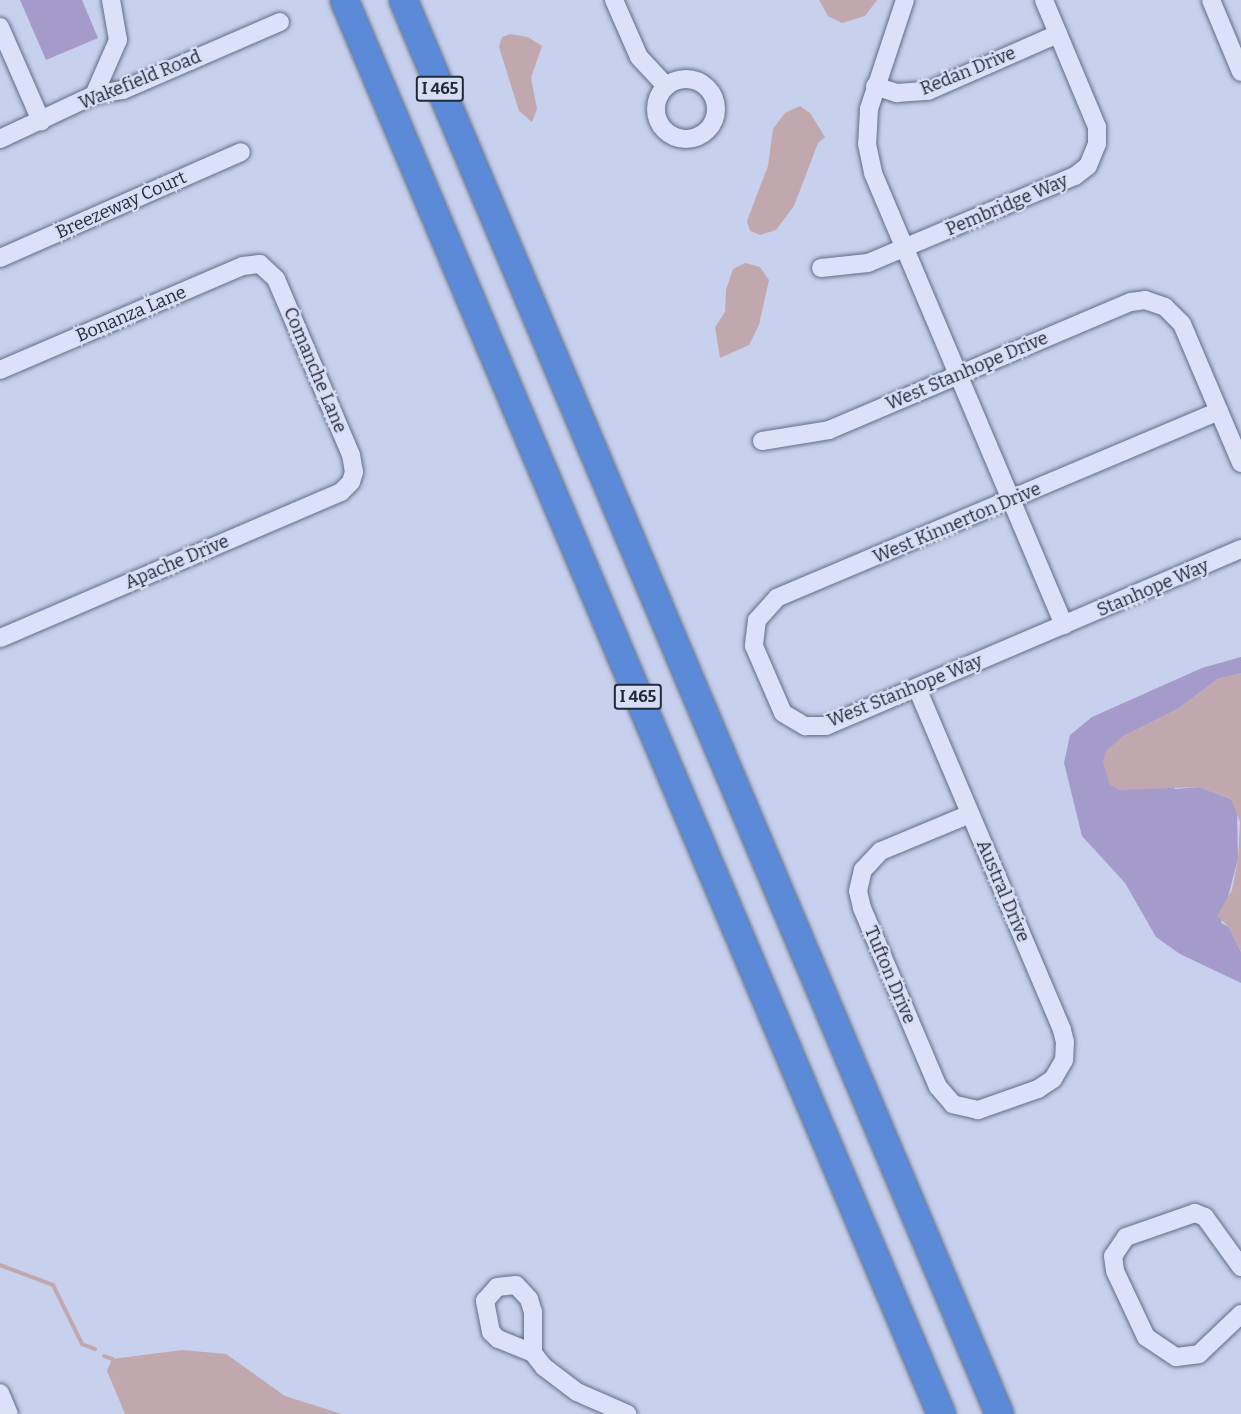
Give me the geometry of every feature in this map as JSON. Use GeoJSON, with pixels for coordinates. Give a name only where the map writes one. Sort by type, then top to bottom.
{"type":"FeatureCollection","features":[{"type":"Feature","properties":{"kind":"highway","name":"I 465"},"geometry":{"type":"LineString","coordinates":[[344,0],[937,1408]]}},
{"type":"Feature","properties":{"kind":"highway","name":"I 465"},"geometry":{"type":"LineString","coordinates":[[403,0],[999,1414]]}},
{"type":"Feature","properties":{"kind":"street"},"geometry":{"type":"LineString","coordinates":[[94,95],[118,40],[111,0]]}},
{"type":"Feature","properties":{"kind":"street"},"geometry":{"type":"LineString","coordinates":[[614,0],[639,57],[666,86]]}},
{"type":"Feature","properties":{"kind":"street"},"geometry":{"type":"LineString","coordinates":[[905,0],[875,86],[867,126],[869,156],[903,249],[1064,625]]}},
{"type":"Feature","properties":{"kind":"street"},"geometry":{"type":"LineString","coordinates":[[1044,0],[1058,34]]}},
{"type":"Feature","properties":{"kind":"street"},"geometry":{"type":"LineString","coordinates":[[1211,0],[1241,72]]}},
{"type":"Feature","properties":{"kind":"street","name":"Wakefield Road"},"geometry":{"type":"LineString","coordinates":[[0,139],[41,122],[94,95],[123,90],[280,22]]}},
{"type":"Feature","properties":{"kind":"street"},"geometry":{"type":"LineString","coordinates":[[0,27],[41,122]]}},
{"type":"Feature","properties":{"kind":"street","name":"Redan Drive"},"geometry":{"type":"LineString","coordinates":[[875,86],[897,93],[928,91],[1058,34]]}},
{"type":"Feature","properties":{"kind":"street","name":"Pembridge Way"},"geometry":{"type":"LineString","coordinates":[[821,268],[868,263],[1075,176],[1088,166],[1096,147],[1094,119],[1058,34]]}},
{"type":"Feature","properties":{"kind":"street","name":"Breezeway Court"},"geometry":{"type":"LineString","coordinates":[[0,258],[241,152]]}},
{"type":"Feature","properties":{"kind":"street","name":"Bonanza Lane"},"geometry":{"type":"LineString","coordinates":[[0,370],[246,264],[262,265]]}},
{"type":"Feature","properties":{"kind":"street","name":"Comanche Lane"},"geometry":{"type":"LineString","coordinates":[[262,265],[276,279],[351,456],[351,482]]}},
{"type":"Feature","properties":{"kind":"street","name":"West Stanhope Drive"},"geometry":{"type":"LineString","coordinates":[[762,441],[829,430],[1131,302],[1152,302],[1169,310],[1182,324],[1219,411]]}},
{"type":"Feature","properties":{"kind":"street"},"geometry":{"type":"LineString","coordinates":[[1219,411],[1241,463]]}},
{"type":"Feature","properties":{"kind":"street","name":"West Kinnerton Drive"},"geometry":{"type":"LineString","coordinates":[[765,677],[755,651],[753,632],[757,620],[773,601],[1219,411]]}},
{"type":"Feature","properties":{"kind":"street","name":"Apache Drive"},"geometry":{"type":"LineString","coordinates":[[0,638],[341,492],[351,482]]}},
{"type":"Feature","properties":{"kind":"street","name":"Stanhope Way"},"geometry":{"type":"LineString","coordinates":[[1064,625],[1241,549]]}},
{"type":"Feature","properties":{"kind":"street","name":"West Stanhope Way"},"geometry":{"type":"LineString","coordinates":[[765,677],[783,713],[808,726],[834,723],[1064,625]]}},
{"type":"Feature","properties":{"kind":"street","name":"Austral Drive"},"geometry":{"type":"LineString","coordinates":[[917,688],[1064,1039],[1060,1068],[1038,1089]]}},
{"type":"Feature","properties":{"kind":"street","name":"Tufton Drive"},"geometry":{"type":"LineString","coordinates":[[970,814],[874,856],[861,874],[859,900],[936,1083],[946,1098],[960,1107],[978,1110],[1038,1089]]}},
{"type":"Feature","properties":{"kind":"street"},"geometry":{"type":"LineString","coordinates":[[1241,1267],[1205,1217],[1195,1213],[1126,1237],[1113,1256],[1115,1271],[1146,1337],[1176,1356],[1198,1354],[1241,1314]]}},
{"type":"Feature","properties":{"kind":"street"},"geometry":{"type":"LineString","coordinates":[[533,1353],[566,1386],[627,1414]]}},
{"type":"Feature","properties":{"kind":"street"},"geometry":{"type":"LineString","coordinates":[[0,1393],[9,1414]]}},
{"type":"Feature","properties":{"kind":"shaded area"},"geometry":{"type":"Polygon","coordinates":[[[20,0],[82,0],[98,38],[46,60],[20,0]]]}},
{"type":"Feature","properties":{"kind":"shaded area"},"geometry":{"type":"Polygon","coordinates":[[[819,0],[877,0],[865,16],[842,23],[828,16],[819,0]]]}},
{"type":"Feature","properties":{"kind":"shaded area"},"geometry":{"type":"Polygon","coordinates":[[[510,34],[528,37],[542,46],[531,78],[537,109],[532,122],[519,111],[499,47],[502,37],[510,34]]]}},
{"type":"Feature","properties":{"kind":"shaded area"},"geometry":{"type":"Polygon","coordinates":[[[800,106],[810,113],[825,137],[818,143],[794,206],[776,230],[760,235],[750,231],[747,221],[768,166],[773,129],[785,113],[800,106]]]}},
{"type":"Feature","properties":{"kind":"shaded area"},"geometry":{"type":"Polygon","coordinates":[[[745,263],[760,267],[769,280],[759,325],[749,345],[720,358],[715,327],[725,312],[726,290],[733,269],[745,263]]]}},
{"type":"Feature","properties":{"kind":"shaded area"},"geometry":{"type":"Polygon","coordinates":[[[1241,657],[1241,673],[1218,679],[1178,709],[1122,737],[1175,789],[1199,787],[1231,799],[1237,810],[1238,859],[1221,923],[1229,927],[1241,952],[1241,983],[1180,954],[1156,937],[1125,883],[1082,836],[1064,763],[1070,735],[1092,717],[1202,668],[1241,657]]]}},
{"type":"Feature","properties":{"kind":"shaded area"},"geometry":{"type":"Polygon","coordinates":[[[1241,673],[1241,952],[1229,927],[1217,916],[1232,890],[1238,859],[1240,822],[1231,799],[1199,787],[1120,790],[1110,785],[1103,762],[1106,751],[1122,737],[1178,709],[1218,679],[1241,673]]]}},
{"type":"Feature","properties":{"kind":"shaded area"},"geometry":{"type":"Polygon","coordinates":[[[182,1350],[226,1354],[285,1396],[342,1414],[125,1414],[107,1371],[112,1359],[182,1350]]]}},
{"type":"Feature","properties":{"kind":"waterway"},"geometry":{"type":"LineString","coordinates":[[0,1265],[53,1285],[82,1344],[95,1349]]}},
{"type":"Feature","properties":{"kind":"waterway"},"geometry":{"type":"LineString","coordinates":[[104,1356],[112,1359]]}}]}
